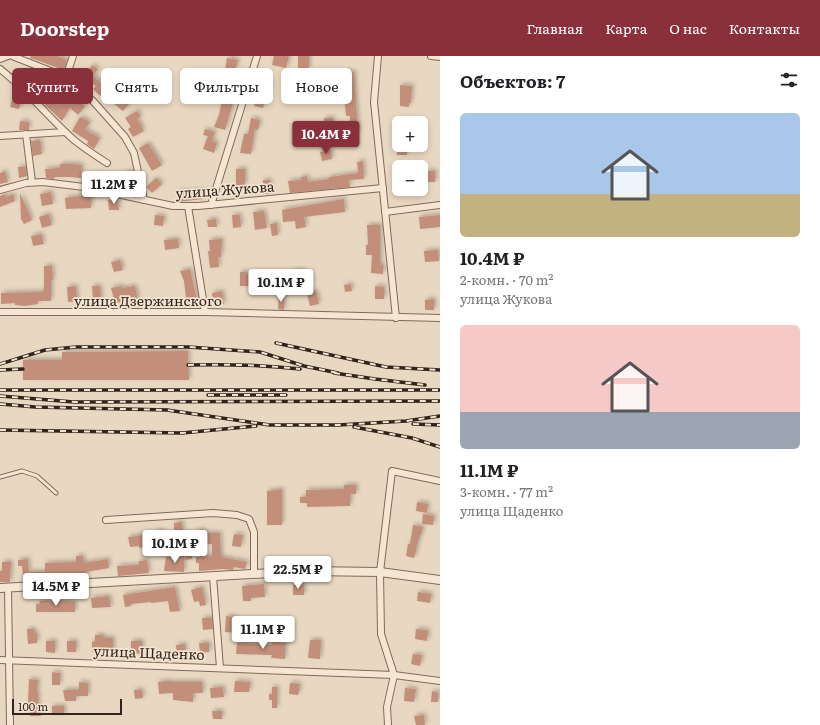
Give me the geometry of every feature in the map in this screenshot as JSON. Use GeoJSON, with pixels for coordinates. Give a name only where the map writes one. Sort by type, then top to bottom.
{"type":"FeatureCollection","features":[{"type":"Feature","properties":{"kind":"street"},"geometry":{"type":"LineString","coordinates":[[0,60],[8,56]]}},
{"type":"Feature","properties":{"kind":"street"},"geometry":{"type":"LineString","coordinates":[[12,56],[43,68]]}},
{"type":"Feature","properties":{"kind":"street"},"geometry":{"type":"LineString","coordinates":[[69,68],[74,56]]}},
{"type":"Feature","properties":{"kind":"street"},"geometry":{"type":"LineString","coordinates":[[211,205],[257,56]]}},
{"type":"Feature","properties":{"kind":"street"},"geometry":{"type":"LineString","coordinates":[[378,56],[374,102],[396,318]]}},
{"type":"Feature","properties":{"kind":"street"},"geometry":{"type":"LineString","coordinates":[[431,56],[440,57]]}},
{"type":"Feature","properties":{"kind":"street"},"geometry":{"type":"LineString","coordinates":[[0,69],[16,82],[39,107],[75,141],[107,163]]}},
{"type":"Feature","properties":{"kind":"street"},"geometry":{"type":"LineString","coordinates":[[93,102],[125,137],[134,153],[144,200]]}},
{"type":"Feature","properties":{"kind":"street"},"geometry":{"type":"LineString","coordinates":[[0,136],[65,132]]}},
{"type":"Feature","properties":{"kind":"street"},"geometry":{"type":"LineString","coordinates":[[26,134],[32,182]]}},
{"type":"Feature","properties":{"kind":"street","name":"улица Жукова"},"geometry":{"type":"LineString","coordinates":[[0,190],[26,183],[43,182],[84,187],[173,206],[188,206],[383,188]]}},
{"type":"Feature","properties":{"kind":"street"},"geometry":{"type":"LineString","coordinates":[[385,212],[440,205]]}},
{"type":"Feature","properties":{"kind":"street"},"geometry":{"type":"LineString","coordinates":[[188,206],[205,312]]}},
{"type":"Feature","properties":{"kind":"street","name":"улица Дзержинского"},"geometry":{"type":"LineString","coordinates":[[0,312],[205,312],[440,318]]}},
{"type":"Feature","properties":{"kind":"street"},"geometry":{"type":"LineString","coordinates":[[388,725],[387,707],[394,675],[381,634],[380,572],[392,471],[440,481]]}},
{"type":"Feature","properties":{"kind":"street"},"geometry":{"type":"LineString","coordinates":[[106,520],[213,513],[249,519],[254,532],[254,574]]}},
{"type":"Feature","properties":{"kind":"street"},"geometry":{"type":"LineString","coordinates":[[10,725],[9,661],[4,588],[308,570],[380,572],[440,580]]}},
{"type":"Feature","properties":{"kind":"street"},"geometry":{"type":"LineString","coordinates":[[213,576],[220,668]]}},
{"type":"Feature","properties":{"kind":"street","name":"улица Щаденко"},"geometry":{"type":"LineString","coordinates":[[0,660],[394,675],[440,681]]}},
{"type":"Feature","properties":{"kind":"lane"},"geometry":{"type":"LineString","coordinates":[[0,477],[22,470],[37,476],[56,493]]}},
{"type":"Feature","properties":{"kind":"building"},"geometry":{"type":"Polygon","coordinates":[[[31,56],[57,56],[67,60],[65,68],[58,68],[30,58],[31,56]]]}},
{"type":"Feature","properties":{"kind":"building"},"geometry":{"type":"Polygon","coordinates":[[[274,56],[289,56],[286,68],[272,65],[274,56]]]}},
{"type":"Feature","properties":{"kind":"building"},"geometry":{"type":"Polygon","coordinates":[[[298,56],[309,56],[309,68],[298,68],[298,56]]]}},
{"type":"Feature","properties":{"kind":"building"},"geometry":{"type":"Polygon","coordinates":[[[227,58],[238,60],[236,68],[225,68],[227,58]]]}},
{"type":"Feature","properties":{"kind":"building"},"geometry":{"type":"Polygon","coordinates":[[[92,65],[98,69],[93,76],[93,68],[90,68],[92,65]]]}},
{"type":"Feature","properties":{"kind":"building"},"geometry":{"type":"Polygon","coordinates":[[[352,72],[354,72],[358,132],[350,133],[350,116],[346,116],[345,104],[352,104],[352,72]]]}},
{"type":"Feature","properties":{"kind":"building"},"geometry":{"type":"Polygon","coordinates":[[[93,76],[101,83],[101,96],[93,89],[96,86],[93,84],[93,76]]]}},
{"type":"Feature","properties":{"kind":"building"},"geometry":{"type":"Polygon","coordinates":[[[400,85],[412,86],[411,103],[409,103],[409,107],[400,106],[400,85]]]}},
{"type":"Feature","properties":{"kind":"building"},"geometry":{"type":"Polygon","coordinates":[[[12,100],[12,104],[20,104],[19,109],[10,107],[12,100]]]}},
{"type":"Feature","properties":{"kind":"building"},"geometry":{"type":"Polygon","coordinates":[[[82,104],[85,106],[78,115],[70,108],[62,121],[45,105],[82,104]]]}},
{"type":"Feature","properties":{"kind":"building"},"geometry":{"type":"Polygon","coordinates":[[[114,104],[129,104],[123,111],[114,104]]]}},
{"type":"Feature","properties":{"kind":"building"},"geometry":{"type":"Polygon","coordinates":[[[221,104],[233,104],[225,130],[214,127],[221,104]]]}},
{"type":"Feature","properties":{"kind":"building"},"geometry":{"type":"Polygon","coordinates":[[[254,104],[264,104],[263,108],[254,106],[254,104]]]}},
{"type":"Feature","properties":{"kind":"building"},"geometry":{"type":"Polygon","coordinates":[[[137,111],[141,116],[137,119],[144,131],[133,137],[128,129],[131,127],[125,118],[137,111]]]}},
{"type":"Feature","properties":{"kind":"building"},"geometry":{"type":"Polygon","coordinates":[[[80,117],[90,122],[85,130],[100,138],[94,149],[87,144],[88,141],[72,131],[80,117]]]}},
{"type":"Feature","properties":{"kind":"building"},"geometry":{"type":"Polygon","coordinates":[[[251,118],[260,120],[258,130],[255,129],[251,154],[240,153],[244,134],[248,134],[251,118]]]}},
{"type":"Feature","properties":{"kind":"building"},"geometry":{"type":"Polygon","coordinates":[[[324,118],[333,118],[333,126],[325,126],[324,118]]]}},
{"type":"Feature","properties":{"kind":"building"},"geometry":{"type":"Polygon","coordinates":[[[20,121],[29,122],[29,130],[19,130],[20,121]]]}},
{"type":"Feature","properties":{"kind":"building"},"geometry":{"type":"Polygon","coordinates":[[[205,129],[215,132],[212,141],[217,143],[214,153],[203,149],[208,136],[203,135],[205,129]]]}},
{"type":"Feature","properties":{"kind":"building"},"geometry":{"type":"Polygon","coordinates":[[[327,133],[328,139],[313,142],[312,135],[327,133]]]}},
{"type":"Feature","properties":{"kind":"building"},"geometry":{"type":"Polygon","coordinates":[[[40,140],[42,154],[33,156],[31,141],[40,140]]]}},
{"type":"Feature","properties":{"kind":"building"},"geometry":{"type":"Polygon","coordinates":[[[148,143],[162,165],[152,171],[139,148],[148,143]]]}},
{"type":"Feature","properties":{"kind":"building"},"geometry":{"type":"Polygon","coordinates":[[[331,150],[332,159],[322,161],[320,152],[331,150]]]}},
{"type":"Feature","properties":{"kind":"building"},"geometry":{"type":"Polygon","coordinates":[[[397,152],[407,152],[407,155],[397,155],[397,152]]]}},
{"type":"Feature","properties":{"kind":"building"},"geometry":{"type":"Polygon","coordinates":[[[363,161],[364,179],[349,180],[350,187],[290,193],[288,181],[301,180],[301,177],[307,176],[308,182],[329,179],[329,177],[358,173],[357,162],[363,161]]]}},
{"type":"Feature","properties":{"kind":"building"},"geometry":{"type":"Polygon","coordinates":[[[60,164],[82,165],[81,178],[46,178],[45,169],[60,168],[60,164]]]}},
{"type":"Feature","properties":{"kind":"building"},"geometry":{"type":"Polygon","coordinates":[[[18,167],[26,167],[27,176],[19,178],[18,167]]]}},
{"type":"Feature","properties":{"kind":"building"},"geometry":{"type":"Polygon","coordinates":[[[236,169],[245,169],[245,185],[236,186],[236,169]]]}},
{"type":"Feature","properties":{"kind":"building"},"geometry":{"type":"Polygon","coordinates":[[[5,171],[8,182],[0,184],[0,173],[5,171]]]}},
{"type":"Feature","properties":{"kind":"building"},"geometry":{"type":"Polygon","coordinates":[[[128,171],[134,176],[135,180],[132,183],[124,175],[128,171]]]}},
{"type":"Feature","properties":{"kind":"building"},"geometry":{"type":"Polygon","coordinates":[[[428,171],[435,171],[435,182],[428,182],[428,171]]]}},
{"type":"Feature","properties":{"kind":"building"},"geometry":{"type":"Polygon","coordinates":[[[99,175],[106,177],[104,187],[96,185],[99,175]]]}},
{"type":"Feature","properties":{"kind":"building"},"geometry":{"type":"Polygon","coordinates":[[[156,178],[162,184],[152,193],[146,187],[156,178]]]}},
{"type":"Feature","properties":{"kind":"building"},"geometry":{"type":"Polygon","coordinates":[[[263,180],[270,180],[270,194],[263,194],[263,180]]]}},
{"type":"Feature","properties":{"kind":"building"},"geometry":{"type":"Polygon","coordinates":[[[130,185],[137,187],[136,194],[128,192],[130,185]]]}},
{"type":"Feature","properties":{"kind":"building"},"geometry":{"type":"Polygon","coordinates":[[[202,190],[203,199],[178,202],[177,192],[202,190]]]}},
{"type":"Feature","properties":{"kind":"building"},"geometry":{"type":"Polygon","coordinates":[[[51,192],[53,204],[42,206],[40,194],[51,192]]]}},
{"type":"Feature","properties":{"kind":"building"},"geometry":{"type":"Polygon","coordinates":[[[20,193],[32,220],[24,224],[21,219],[20,193]]]}},
{"type":"Feature","properties":{"kind":"building"},"geometry":{"type":"Polygon","coordinates":[[[5,194],[6,197],[13,194],[15,201],[0,207],[0,196],[5,194]]]}},
{"type":"Feature","properties":{"kind":"building"},"geometry":{"type":"Polygon","coordinates":[[[91,196],[91,208],[66,209],[65,198],[91,196]]]}},
{"type":"Feature","properties":{"kind":"building"},"geometry":{"type":"Polygon","coordinates":[[[118,199],[119,210],[109,210],[108,200],[118,199]]]}},
{"type":"Feature","properties":{"kind":"building"},"geometry":{"type":"Polygon","coordinates":[[[344,199],[345,212],[304,217],[306,227],[296,229],[295,221],[283,222],[282,210],[344,199]]]}},
{"type":"Feature","properties":{"kind":"building"},"geometry":{"type":"Polygon","coordinates":[[[264,211],[267,228],[255,230],[253,212],[264,211]]]}},
{"type":"Feature","properties":{"kind":"building"},"geometry":{"type":"Polygon","coordinates":[[[49,214],[52,225],[42,228],[39,217],[49,214]]]}},
{"type":"Feature","properties":{"kind":"building"},"geometry":{"type":"Polygon","coordinates":[[[155,215],[164,216],[163,226],[154,225],[155,215]]]}},
{"type":"Feature","properties":{"kind":"building"},"geometry":{"type":"Polygon","coordinates":[[[232,215],[240,215],[241,227],[233,228],[232,215]]]}},
{"type":"Feature","properties":{"kind":"building"},"geometry":{"type":"Polygon","coordinates":[[[440,215],[440,227],[420,229],[419,217],[440,215]]]}},
{"type":"Feature","properties":{"kind":"building"},"geometry":{"type":"Polygon","coordinates":[[[216,219],[217,227],[208,227],[207,220],[216,219]]]}},
{"type":"Feature","properties":{"kind":"building"},"geometry":{"type":"Polygon","coordinates":[[[277,223],[278,235],[272,236],[270,224],[277,223]]]}},
{"type":"Feature","properties":{"kind":"building"},"geometry":{"type":"Polygon","coordinates":[[[367,225],[380,225],[380,265],[383,265],[383,274],[371,273],[372,255],[366,255],[366,245],[368,245],[367,225]]]}},
{"type":"Feature","properties":{"kind":"building"},"geometry":{"type":"Polygon","coordinates":[[[41,234],[44,244],[33,246],[31,236],[41,234]]]}},
{"type":"Feature","properties":{"kind":"building"},"geometry":{"type":"Polygon","coordinates":[[[178,239],[179,248],[165,250],[164,240],[178,239]]]}},
{"type":"Feature","properties":{"kind":"building"},"geometry":{"type":"Polygon","coordinates":[[[222,239],[221,257],[218,257],[219,267],[210,268],[208,251],[210,251],[209,240],[222,239]]]}},
{"type":"Feature","properties":{"kind":"building"},"geometry":{"type":"Polygon","coordinates":[[[438,250],[439,261],[425,262],[424,251],[438,250]]]}},
{"type":"Feature","properties":{"kind":"building"},"geometry":{"type":"Polygon","coordinates":[[[120,260],[123,270],[114,272],[111,262],[120,260]]]}},
{"type":"Feature","properties":{"kind":"building"},"geometry":{"type":"Polygon","coordinates":[[[44,266],[52,266],[53,280],[51,280],[51,301],[38,301],[38,304],[25,306],[15,305],[15,303],[1,304],[1,293],[43,292],[44,266]]]}},
{"type":"Feature","properties":{"kind":"building"},"geometry":{"type":"Polygon","coordinates":[[[190,269],[198,304],[187,306],[184,281],[180,271],[190,269]]]}},
{"type":"Feature","properties":{"kind":"building"},"geometry":{"type":"Polygon","coordinates":[[[301,270],[305,292],[294,293],[291,272],[301,270]]]}},
{"type":"Feature","properties":{"kind":"building"},"geometry":{"type":"Polygon","coordinates":[[[240,272],[246,272],[246,275],[250,275],[250,286],[240,286],[240,272]]]}},
{"type":"Feature","properties":{"kind":"building"},"geometry":{"type":"Polygon","coordinates":[[[351,284],[352,291],[345,292],[344,285],[351,284]]]}},
{"type":"Feature","properties":{"kind":"building"},"geometry":{"type":"Polygon","coordinates":[[[76,286],[77,301],[68,302],[67,287],[76,286]]]}},
{"type":"Feature","properties":{"kind":"building"},"geometry":{"type":"Polygon","coordinates":[[[92,286],[100,286],[101,300],[93,300],[92,286]]]}},
{"type":"Feature","properties":{"kind":"building"},"geometry":{"type":"Polygon","coordinates":[[[121,286],[122,288],[135,286],[138,300],[115,303],[111,288],[121,286]]]}},
{"type":"Feature","properties":{"kind":"building"},"geometry":{"type":"Polygon","coordinates":[[[375,286],[384,287],[384,299],[375,299],[375,286]]]}},
{"type":"Feature","properties":{"kind":"building"},"geometry":{"type":"Polygon","coordinates":[[[222,291],[224,304],[214,305],[212,293],[222,291]]]}},
{"type":"Feature","properties":{"kind":"building"},"geometry":{"type":"Polygon","coordinates":[[[316,291],[319,304],[310,306],[307,293],[316,291]]]}},
{"type":"Feature","properties":{"kind":"building"},"geometry":{"type":"Polygon","coordinates":[[[279,297],[284,297],[284,310],[278,309],[279,297]]]}},
{"type":"Feature","properties":{"kind":"building"},"geometry":{"type":"Polygon","coordinates":[[[434,299],[434,310],[425,310],[425,300],[434,299]]]}},
{"type":"Feature","properties":{"kind":"building"},"geometry":{"type":"Polygon","coordinates":[[[188,351],[189,380],[23,380],[23,360],[62,360],[62,352],[188,351]]]}},
{"type":"Feature","properties":{"kind":"building"},"geometry":{"type":"Polygon","coordinates":[[[344,485],[356,485],[356,494],[350,494],[350,506],[307,507],[307,503],[300,503],[300,497],[306,497],[306,490],[344,489],[344,485]]]}},
{"type":"Feature","properties":{"kind":"building"},"geometry":{"type":"Polygon","coordinates":[[[282,489],[282,525],[267,525],[267,491],[282,489]]]}},
{"type":"Feature","properties":{"kind":"building"},"geometry":{"type":"Polygon","coordinates":[[[417,502],[428,504],[427,513],[416,511],[417,502]]]}},
{"type":"Feature","properties":{"kind":"building"},"geometry":{"type":"Polygon","coordinates":[[[423,514],[434,516],[433,525],[422,524],[423,514]]]}},
{"type":"Feature","properties":{"kind":"building"},"geometry":{"type":"Polygon","coordinates":[[[182,522],[183,532],[174,533],[174,523],[182,522]]]}},
{"type":"Feature","properties":{"kind":"building"},"geometry":{"type":"Polygon","coordinates":[[[413,525],[423,527],[414,558],[406,556],[408,544],[410,544],[413,525]]]}},
{"type":"Feature","properties":{"kind":"building"},"geometry":{"type":"Polygon","coordinates":[[[204,530],[204,533],[220,533],[221,557],[247,562],[245,569],[234,567],[233,570],[222,569],[199,571],[199,563],[196,563],[196,557],[212,556],[212,544],[192,545],[192,537],[196,537],[195,531],[204,530]]]}},
{"type":"Feature","properties":{"kind":"building"},"geometry":{"type":"Polygon","coordinates":[[[155,531],[163,531],[163,547],[166,547],[166,556],[157,556],[155,531]]]}},
{"type":"Feature","properties":{"kind":"building"},"geometry":{"type":"Polygon","coordinates":[[[234,534],[243,535],[241,547],[232,546],[234,534]]]}},
{"type":"Feature","properties":{"kind":"building"},"geometry":{"type":"Polygon","coordinates":[[[143,535],[145,547],[130,547],[128,537],[143,535]]]}},
{"type":"Feature","properties":{"kind":"building"},"geometry":{"type":"Polygon","coordinates":[[[192,551],[192,559],[185,560],[185,552],[192,551]]]}},
{"type":"Feature","properties":{"kind":"building"},"geometry":{"type":"Polygon","coordinates":[[[76,556],[83,556],[84,563],[108,559],[109,568],[86,572],[86,577],[30,581],[30,572],[45,572],[45,563],[76,562],[76,556]]]}},
{"type":"Feature","properties":{"kind":"building"},"geometry":{"type":"Polygon","coordinates":[[[184,556],[184,572],[164,571],[166,557],[184,556]]]}},
{"type":"Feature","properties":{"kind":"building"},"geometry":{"type":"Polygon","coordinates":[[[28,559],[29,575],[23,576],[22,566],[18,566],[18,560],[28,559]]]}},
{"type":"Feature","properties":{"kind":"building"},"geometry":{"type":"Polygon","coordinates":[[[147,560],[149,573],[118,576],[117,566],[139,565],[139,561],[147,560]]]}},
{"type":"Feature","properties":{"kind":"building"},"geometry":{"type":"Polygon","coordinates":[[[2,562],[11,562],[10,582],[0,582],[2,562]]]}},
{"type":"Feature","properties":{"kind":"building"},"geometry":{"type":"Polygon","coordinates":[[[264,584],[265,597],[251,598],[251,601],[243,601],[242,586],[264,584]]]}},
{"type":"Feature","properties":{"kind":"building"},"geometry":{"type":"Polygon","coordinates":[[[293,585],[304,585],[304,595],[293,595],[293,585]]]}},
{"type":"Feature","properties":{"kind":"building"},"geometry":{"type":"Polygon","coordinates":[[[175,587],[180,611],[170,612],[168,601],[131,604],[131,606],[125,607],[123,595],[175,587]]]}},
{"type":"Feature","properties":{"kind":"building"},"geometry":{"type":"Polygon","coordinates":[[[202,587],[206,605],[200,606],[199,601],[194,602],[191,590],[202,587]]]}},
{"type":"Feature","properties":{"kind":"building"},"geometry":{"type":"Polygon","coordinates":[[[418,592],[431,594],[430,603],[417,601],[418,592]]]}},
{"type":"Feature","properties":{"kind":"building"},"geometry":{"type":"Polygon","coordinates":[[[109,596],[111,607],[92,608],[91,598],[109,596]]]}},
{"type":"Feature","properties":{"kind":"building"},"geometry":{"type":"Polygon","coordinates":[[[55,599],[62,599],[63,602],[75,602],[75,612],[36,612],[36,604],[40,604],[40,601],[55,601],[55,599]]]}},
{"type":"Feature","properties":{"kind":"building"},"geometry":{"type":"Polygon","coordinates":[[[226,616],[235,617],[234,625],[238,626],[238,633],[225,632],[226,616]]]}},
{"type":"Feature","properties":{"kind":"building"},"geometry":{"type":"Polygon","coordinates":[[[202,618],[212,618],[213,629],[203,630],[202,618]]]}},
{"type":"Feature","properties":{"kind":"building"},"geometry":{"type":"Polygon","coordinates":[[[27,629],[34,629],[34,633],[37,633],[37,643],[28,644],[27,629]]]}},
{"type":"Feature","properties":{"kind":"building"},"geometry":{"type":"Polygon","coordinates":[[[416,629],[428,630],[427,641],[415,639],[416,629]]]}},
{"type":"Feature","properties":{"kind":"building"},"geometry":{"type":"Polygon","coordinates":[[[95,635],[103,635],[103,638],[113,638],[113,652],[92,652],[92,642],[95,641],[95,635]]]}},
{"type":"Feature","properties":{"kind":"building"},"geometry":{"type":"Polygon","coordinates":[[[310,640],[321,640],[320,659],[308,658],[310,640]]]}},
{"type":"Feature","properties":{"kind":"building"},"geometry":{"type":"Polygon","coordinates":[[[46,641],[55,641],[55,653],[46,652],[46,641]]]}},
{"type":"Feature","properties":{"kind":"building"},"geometry":{"type":"Polygon","coordinates":[[[67,641],[76,641],[76,652],[67,652],[67,641]]]}},
{"type":"Feature","properties":{"kind":"building"},"geometry":{"type":"Polygon","coordinates":[[[131,641],[142,641],[142,654],[131,653],[131,641]]]}},
{"type":"Feature","properties":{"kind":"building"},"geometry":{"type":"Polygon","coordinates":[[[272,642],[285,643],[285,659],[271,658],[272,655],[236,654],[237,643],[272,645],[272,642]]]}},
{"type":"Feature","properties":{"kind":"building"},"geometry":{"type":"Polygon","coordinates":[[[199,643],[209,643],[209,652],[200,653],[199,643]]]}},
{"type":"Feature","properties":{"kind":"building"},"geometry":{"type":"Polygon","coordinates":[[[185,644],[185,655],[177,655],[176,645],[185,644]]]}},
{"type":"Feature","properties":{"kind":"building"},"geometry":{"type":"Polygon","coordinates":[[[413,654],[422,655],[420,666],[411,664],[413,654]]]}},
{"type":"Feature","properties":{"kind":"building"},"geometry":{"type":"Polygon","coordinates":[[[52,672],[60,673],[60,685],[52,685],[52,672]]]}},
{"type":"Feature","properties":{"kind":"building"},"geometry":{"type":"Polygon","coordinates":[[[29,679],[38,680],[38,707],[40,707],[41,716],[30,716],[30,704],[28,704],[29,679]]]}},
{"type":"Feature","properties":{"kind":"building"},"geometry":{"type":"Polygon","coordinates":[[[235,681],[250,682],[249,692],[234,692],[235,681]]]}},
{"type":"Feature","properties":{"kind":"building"},"geometry":{"type":"Polygon","coordinates":[[[79,682],[88,683],[88,696],[76,696],[76,701],[65,701],[63,690],[79,690],[79,682]]]}},
{"type":"Feature","properties":{"kind":"building"},"geometry":{"type":"Polygon","coordinates":[[[158,682],[202,682],[203,693],[193,693],[193,702],[173,700],[173,693],[159,694],[158,682]]]}},
{"type":"Feature","properties":{"kind":"building"},"geometry":{"type":"Polygon","coordinates":[[[290,683],[300,684],[298,695],[289,694],[290,683]]]}},
{"type":"Feature","properties":{"kind":"building"},"geometry":{"type":"Polygon","coordinates":[[[223,687],[224,697],[211,698],[210,688],[223,687]]]}},
{"type":"Feature","properties":{"kind":"building"},"geometry":{"type":"Polygon","coordinates":[[[272,687],[277,687],[277,708],[272,708],[272,700],[269,700],[269,694],[272,694],[272,687]]]}},
{"type":"Feature","properties":{"kind":"building"},"geometry":{"type":"Polygon","coordinates":[[[405,688],[416,689],[414,702],[404,701],[405,688]]]}},
{"type":"Feature","properties":{"kind":"building"},"geometry":{"type":"Polygon","coordinates":[[[134,690],[142,690],[143,698],[135,699],[134,690]]]}},
{"type":"Feature","properties":{"kind":"building"},"geometry":{"type":"Polygon","coordinates":[[[432,691],[438,692],[438,702],[431,702],[432,691]]]}},
{"type":"Feature","properties":{"kind":"building"},"geometry":{"type":"Polygon","coordinates":[[[52,706],[64,706],[64,715],[52,715],[52,706]]]}},
{"type":"Feature","properties":{"kind":"building"},"geometry":{"type":"Polygon","coordinates":[[[212,711],[222,711],[222,719],[213,719],[212,711]]]}},
{"type":"Feature","properties":{"kind":"building"},"geometry":{"type":"Polygon","coordinates":[[[424,715],[425,725],[416,725],[414,716],[424,715]]]}},
{"type":"Feature","properties":{"kind":"railway"},"geometry":{"type":"LineString","coordinates":[[276,343],[386,367],[440,370]]}},
{"type":"Feature","properties":{"kind":"railway"},"geometry":{"type":"LineString","coordinates":[[0,364],[45,350],[76,347],[188,347],[260,352],[304,366],[338,373]]}},
{"type":"Feature","properties":{"kind":"railway"},"geometry":{"type":"LineString","coordinates":[[188,365],[244,365],[300,369]]}},
{"type":"Feature","properties":{"kind":"railway"},"geometry":{"type":"LineString","coordinates":[[0,370],[23,369]]}},
{"type":"Feature","properties":{"kind":"railway"},"geometry":{"type":"LineString","coordinates":[[334,373],[425,385]]}},
{"type":"Feature","properties":{"kind":"railway"},"geometry":{"type":"LineString","coordinates":[[0,390],[440,390]]}},
{"type":"Feature","properties":{"kind":"railway"},"geometry":{"type":"LineString","coordinates":[[208,395],[286,395]]}},
{"type":"Feature","properties":{"kind":"railway"},"geometry":{"type":"LineString","coordinates":[[0,396],[74,402],[440,401]]}},
{"type":"Feature","properties":{"kind":"railway"},"geometry":{"type":"LineString","coordinates":[[0,404],[35,407],[167,410],[270,425],[338,425],[406,421],[440,416]]}},
{"type":"Feature","properties":{"kind":"railway"},"geometry":{"type":"LineString","coordinates":[[413,424],[440,425]]}},
{"type":"Feature","properties":{"kind":"railway"},"geometry":{"type":"LineString","coordinates":[[0,430],[182,433],[256,426]]}},
{"type":"Feature","properties":{"kind":"railway"},"geometry":{"type":"LineString","coordinates":[[354,427],[412,438],[440,447]]}}]}
